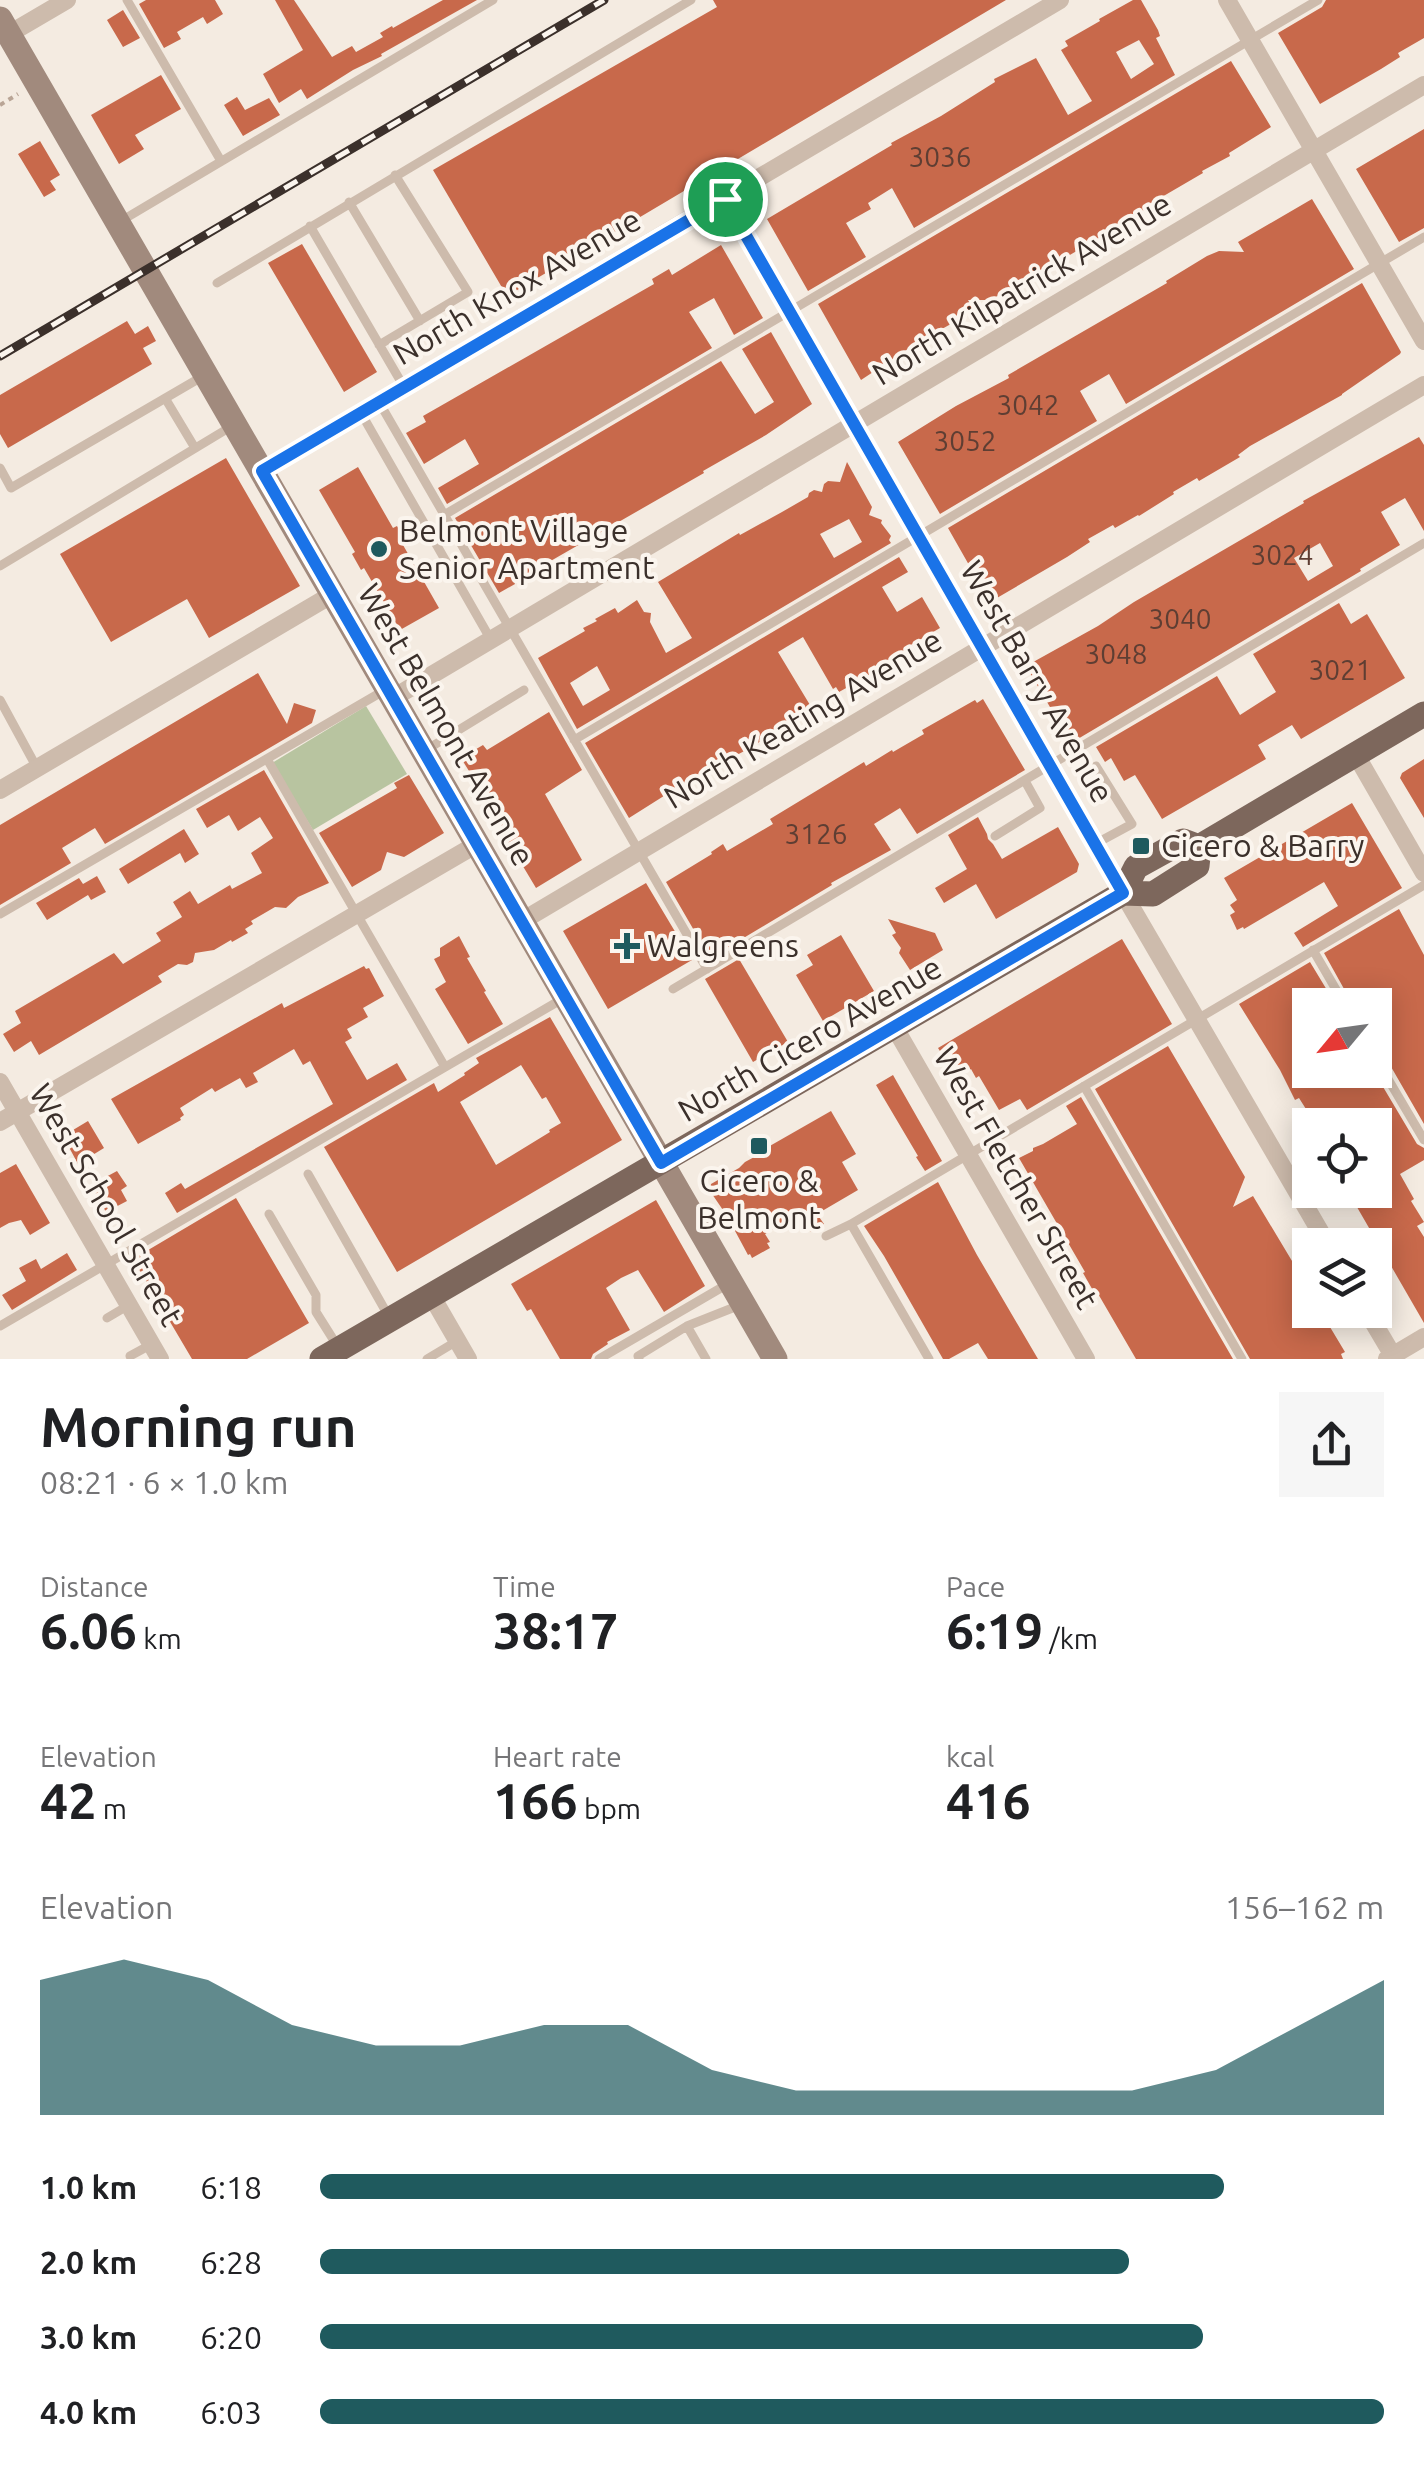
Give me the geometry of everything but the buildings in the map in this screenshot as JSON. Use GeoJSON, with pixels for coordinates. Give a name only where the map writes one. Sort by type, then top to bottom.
{"type":"FeatureCollection","features":[{"type":"Feature","properties":{"kind":"main road","name":"West Belmont Avenue"},"geometry":{"type":"LineString","coordinates":[[4,26],[775,1359]]}},
{"type":"Feature","properties":{"kind":"main road","name":"North Cicero Avenue"},"geometry":{"type":"LineString","coordinates":[[330,1354],[1123,893],[1136,867],[1183,841],[1199,847],[1424,714]]}},
{"type":"Feature","properties":{"kind":"street"},"geometry":{"type":"LineString","coordinates":[[4,26],[67,0]]}},
{"type":"Feature","properties":{"kind":"street","name":"North Knox Avenue"},"geometry":{"type":"LineString","coordinates":[[262,471],[1060,0]]}},
{"type":"Feature","properties":{"kind":"street"},"geometry":{"type":"LineString","coordinates":[[1227,0],[1424,342]]}},
{"type":"Feature","properties":{"kind":"street","name":"North Kilpatrick Avenue"},"geometry":{"type":"LineString","coordinates":[[390,693],[491,640],[1424,85]]}},
{"type":"Feature","properties":{"kind":"street","name":"West Barry Avenue"},"geometry":{"type":"LineString","coordinates":[[725,199],[1318,1228]]}},
{"type":"Feature","properties":{"kind":"street","name":"North Keating Avenue"},"geometry":{"type":"LineString","coordinates":[[522,921],[1424,385]]}},
{"type":"Feature","properties":{"kind":"street"},"geometry":{"type":"LineString","coordinates":[[0,790],[333,594]]}},
{"type":"Feature","properties":{"kind":"street"},"geometry":{"type":"LineString","coordinates":[[1356,754],[1424,874]]}},
{"type":"Feature","properties":{"kind":"street"},"geometry":{"type":"LineString","coordinates":[[0,1122],[477,844]]}},
{"type":"Feature","properties":{"kind":"street","name":"West Fletcher Street"},"geometry":{"type":"LineString","coordinates":[[895,1028],[1086,1359]]}},
{"type":"Feature","properties":{"kind":"street","name":"West School Street"},"geometry":{"type":"LineString","coordinates":[[0,1082],[156,1351]]}},
{"type":"Feature","properties":{"kind":"street"},"geometry":{"type":"LineString","coordinates":[[431,1296],[468,1359]]}},
{"type":"Feature","properties":{"kind":"street"},"geometry":{"type":"LineString","coordinates":[[1375,1328],[1391,1358],[1424,1337]]}},
{"type":"Feature","properties":{"kind":"lane"},"geometry":{"type":"LineString","coordinates":[[127,0],[221,161]]}},
{"type":"Feature","properties":{"kind":"lane"},"geometry":{"type":"LineString","coordinates":[[118,222],[493,0]]}},
{"type":"Feature","properties":{"kind":"lane"},"geometry":{"type":"LineString","coordinates":[[217,283],[690,0]]}},
{"type":"Feature","properties":{"kind":"lane"},"geometry":{"type":"LineString","coordinates":[[444,515],[1318,0]]}},
{"type":"Feature","properties":{"kind":"lane"},"geometry":{"type":"LineString","coordinates":[[379,344],[468,292],[395,175]]}},
{"type":"Feature","properties":{"kind":"lane"},"geometry":{"type":"LineString","coordinates":[[349,202],[420,321]]}},
{"type":"Feature","properties":{"kind":"lane"},"geometry":{"type":"LineString","coordinates":[[310,226],[404,388]]}},
{"type":"Feature","properties":{"kind":"lane"},"geometry":{"type":"LineString","coordinates":[[574,740],[1424,237]]}},
{"type":"Feature","properties":{"kind":"lane"},"geometry":{"type":"LineString","coordinates":[[0,495],[206,375]]}},
{"type":"Feature","properties":{"kind":"lane"},"geometry":{"type":"LineString","coordinates":[[165,398],[194,448]]}},
{"type":"Feature","properties":{"kind":"lane"},"geometry":{"type":"LineString","coordinates":[[379,402],[707,969]]}},
{"type":"Feature","properties":{"kind":"lane"},"geometry":{"type":"LineString","coordinates":[[361,413],[491,640]]}},
{"type":"Feature","properties":{"kind":"lane"},"geometry":{"type":"LineString","coordinates":[[0,566],[234,424]]}},
{"type":"Feature","properties":{"kind":"lane"},"geometry":{"type":"LineString","coordinates":[[0,468],[11,488]]}},
{"type":"Feature","properties":{"kind":"lane"},"geometry":{"type":"LineString","coordinates":[[673,989],[1424,543]]}},
{"type":"Feature","properties":{"kind":"lane"},"geometry":{"type":"LineString","coordinates":[[424,752],[524,690]]}},
{"type":"Feature","properties":{"kind":"lane"},"geometry":{"type":"LineString","coordinates":[[0,914],[267,758],[390,693]]}},
{"type":"Feature","properties":{"kind":"lane"},"geometry":{"type":"LineString","coordinates":[[0,700],[37,768]]}},
{"type":"Feature","properties":{"kind":"lane"},"geometry":{"type":"LineString","coordinates":[[267,758],[445,1067]]}},
{"type":"Feature","properties":{"kind":"lane"},"geometry":{"type":"LineString","coordinates":[[1096,766],[1132,824],[1096,844]]}},
{"type":"Feature","properties":{"kind":"lane"},"geometry":{"type":"LineString","coordinates":[[995,836],[1040,808],[1025,781]]}},
{"type":"Feature","properties":{"kind":"lane"},"geometry":{"type":"LineString","coordinates":[[826,1236],[1424,885]]}},
{"type":"Feature","properties":{"kind":"lane"},"geometry":{"type":"LineString","coordinates":[[1313,950],[1335,988]]}},
{"type":"Feature","properties":{"kind":"lane"},"geometry":{"type":"LineString","coordinates":[[0,1326],[566,996]]}},
{"type":"Feature","properties":{"kind":"lane"},"geometry":{"type":"LineString","coordinates":[[1392,1085],[1424,1140]]}},
{"type":"Feature","properties":{"kind":"lane"},"geometry":{"type":"LineString","coordinates":[[1084,1086],[1242,1359]]}},
{"type":"Feature","properties":{"kind":"lane"},"geometry":{"type":"LineString","coordinates":[[308,1174],[390,1319]]}},
{"type":"Feature","properties":{"kind":"lane"},"geometry":{"type":"LineString","coordinates":[[268,1214],[316,1295],[316,1312],[330,1354]]}},
{"type":"Feature","properties":{"kind":"lane"},"geometry":{"type":"LineString","coordinates":[[851,1224],[929,1359]]}},
{"type":"Feature","properties":{"kind":"lane"},"geometry":{"type":"LineString","coordinates":[[640,1359],[638,1356],[687,1326],[724,1314],[737,1293]]}},
{"type":"Feature","properties":{"kind":"lane"},"geometry":{"type":"LineString","coordinates":[[599,1359],[737,1293]]}},
{"type":"Feature","properties":{"kind":"lane"},"geometry":{"type":"LineString","coordinates":[[107,1318],[129,1305]]}},
{"type":"Feature","properties":{"kind":"lane"},"geometry":{"type":"LineString","coordinates":[[687,1326],[706,1359]]}},
{"type":"Feature","properties":{"kind":"lane"},"geometry":{"type":"LineString","coordinates":[[427,1359],[458,1341]]}},
{"type":"Feature","properties":{"kind":"lane"},"geometry":{"type":"LineString","coordinates":[[617,1349],[622,1359]]}},
{"type":"Feature","properties":{"kind":"lane"},"geometry":{"type":"LineString","coordinates":[[130,1356],[156,1351]]}},
{"type":"Feature","properties":{"kind":"path"},"geometry":{"type":"LineString","coordinates":[[0,104],[18,94]]}},
{"type":"Feature","properties":{"kind":"green space"},"geometry":{"type":"Polygon","coordinates":[[[366,706],[407,774],[313,830],[272,763],[366,706]]]}},
{"type":"Feature","properties":{"kind":"railway"},"geometry":{"type":"LineString","coordinates":[[0,356],[604,0]]}},
{"type":"Feature","properties":{"kind":"place","name":"Belmont Village Senior Apartment"},"geometry":{"type":"Point","coordinates":[379,549]}},
{"type":"Feature","properties":{"kind":"place","name":"Cicero & Barry"},"geometry":{"type":"Point","coordinates":[1141,846]}},
{"type":"Feature","properties":{"kind":"place","name":"Walgreens"},"geometry":{"type":"Point","coordinates":[627,946]}},
{"type":"Feature","properties":{"kind":"place","name":"Cicero & Belmont"},"geometry":{"type":"Point","coordinates":[759,1146]}},
{"type":"Feature","properties":{"kind":"route"},"geometry":{"type":"LineString","coordinates":[[725,199],[1123,893],[661,1163],[262,471],[725,199]]}}]}
